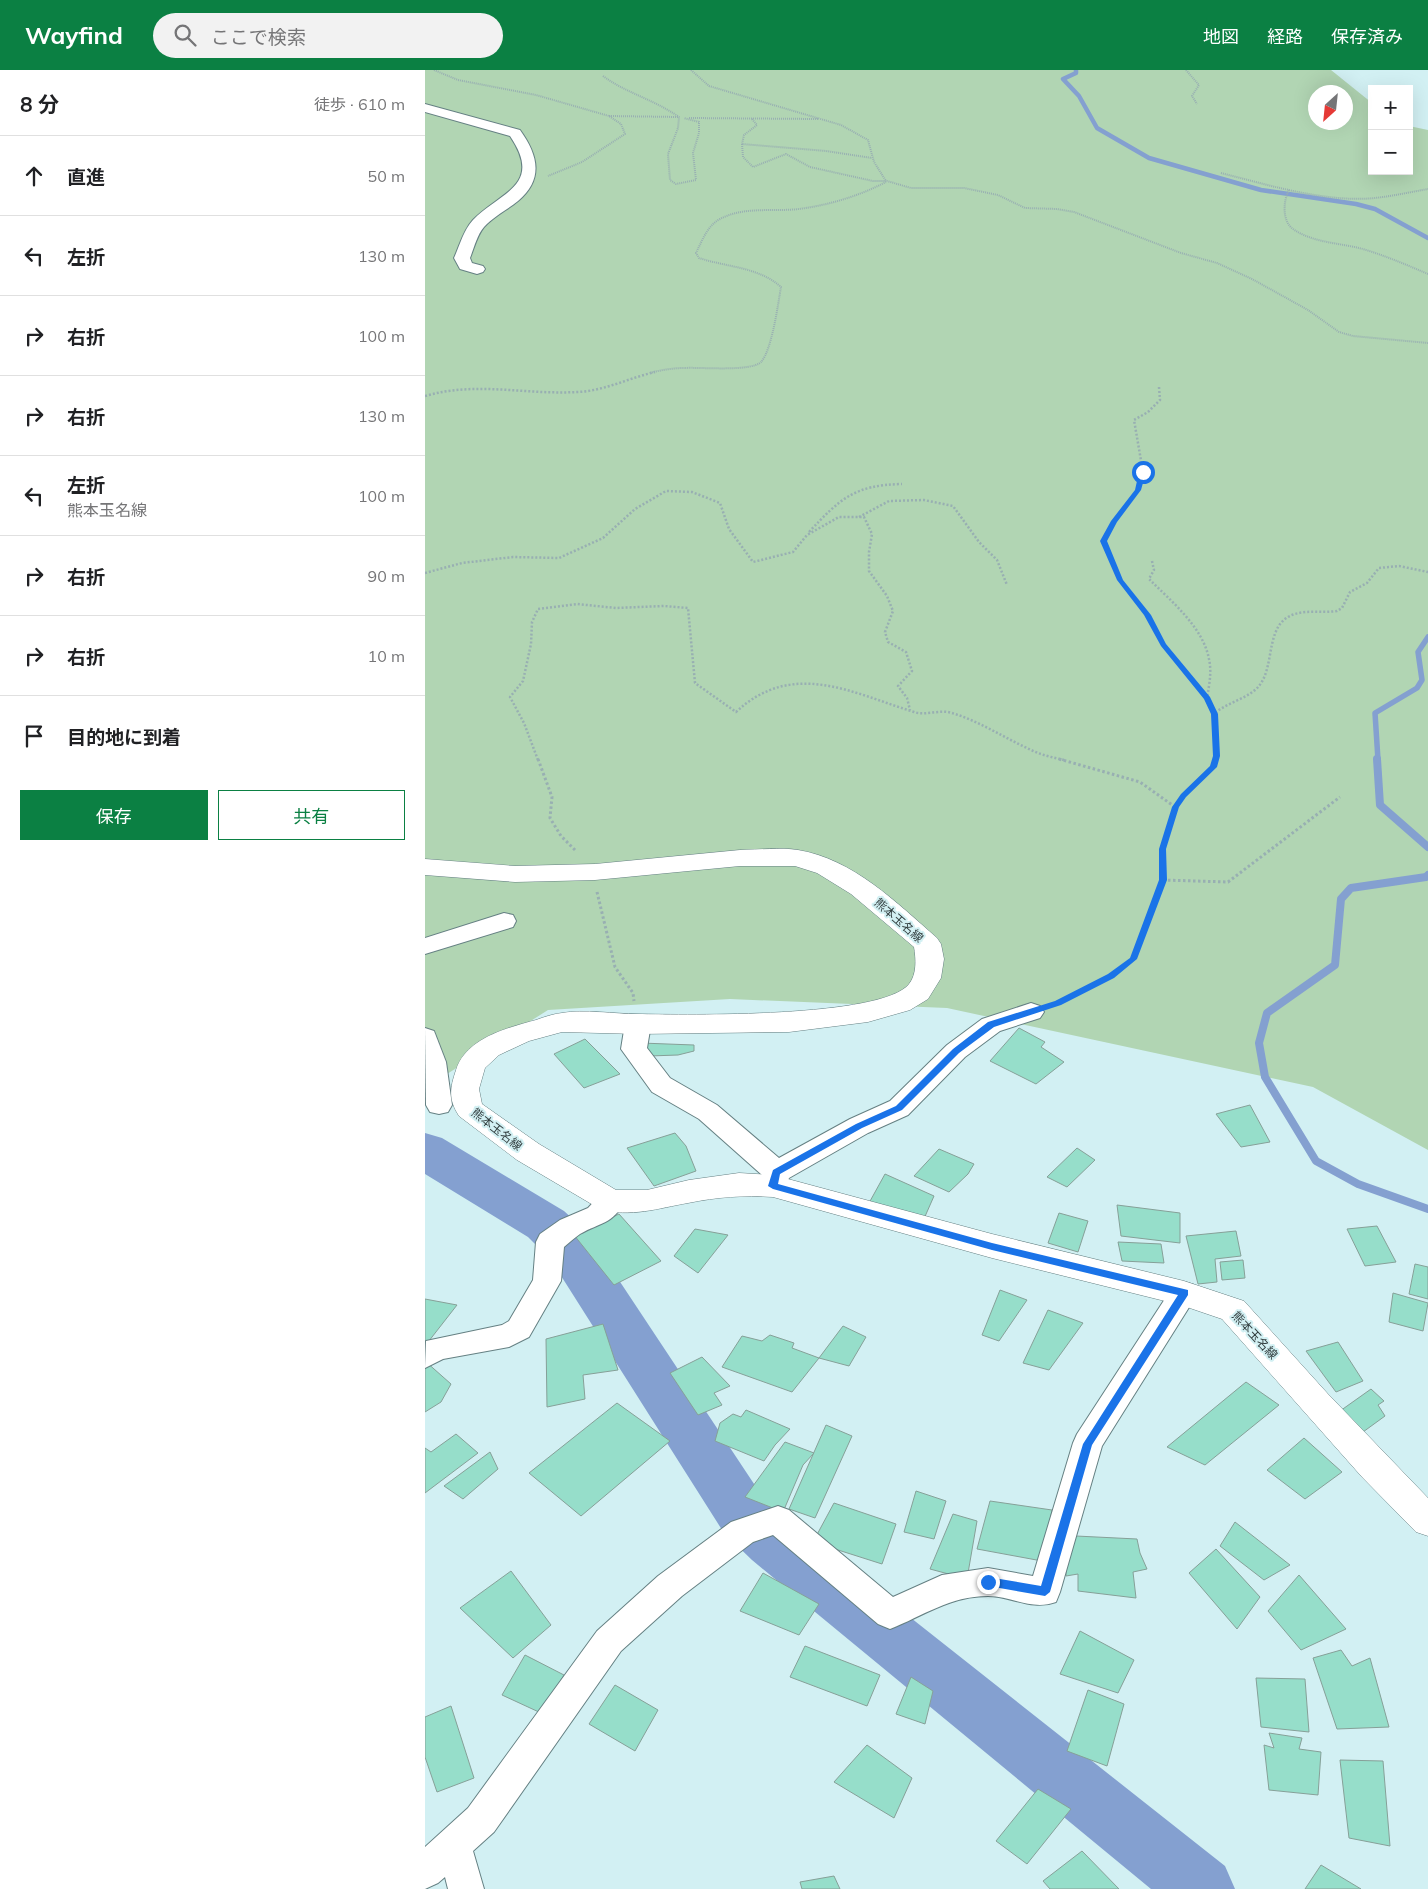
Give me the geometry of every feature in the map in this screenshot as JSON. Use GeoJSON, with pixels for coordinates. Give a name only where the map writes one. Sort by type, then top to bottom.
{"type":"FeatureCollection","features":[{"type":"Feature","properties":{"kind":"main road","name":"熊本玉名線"},"geometry":{"type":"LineString","coordinates":[[425,867],[515,874],[595,872],[740,858],[797,858],[826,867],[860,888],[927,944],[930,959],[927,978],[918,992],[900,1003],[868,1012],[789,1022],[638,1024],[562,1022],[519,1034],[489,1048],[472,1064],[464,1089],[469,1109],[495,1130],[528,1152],[611,1201],[647,1201],[689,1191],[775,1179],[992,1246],[1184,1293],[1233,1310],[1374,1467],[1428,1521]]}},
{"type":"Feature","properties":{"kind":"street"},"geometry":{"type":"LineString","coordinates":[[425,108],[515,133],[523,144],[529,166],[528,180],[517,193],[478,224],[462,258],[466,266],[477,269]]}},
{"type":"Feature","properties":{"kind":"street"},"geometry":{"type":"LineString","coordinates":[[425,946],[504,921]]}},
{"type":"Feature","properties":{"kind":"street"},"geometry":{"type":"LineString","coordinates":[[638,1024],[634,1049],[661,1085],[708,1112],[775,1179],[859,1126],[899,1108],[956,1051],[991,1024],[1031,1012]]}},
{"type":"Feature","properties":{"kind":"street"},"geometry":{"type":"LineString","coordinates":[[425,1037],[433,1062],[439,1105]]}},
{"type":"Feature","properties":{"kind":"street"},"geometry":{"type":"LineString","coordinates":[[425,1356],[436,1349],[509,1335],[519,1329],[547,1281],[560,1235],[598,1215],[611,1201]]}},
{"type":"Feature","properties":{"kind":"street"},"geometry":{"type":"LineString","coordinates":[[425,1871],[481,1820],[609,1641],[670,1586],[754,1528],[778,1520],[890,1614],[942,1589],[988,1582],[1045,1592],[1088,1444],[1184,1293]]}},
{"type":"Feature","properties":{"kind":"street"},"geometry":{"type":"LineString","coordinates":[[454,1846],[466,1889]]}},
{"type":"Feature","properties":{"kind":"path"},"geometry":{"type":"LineString","coordinates":[[434,70],[458,80],[536,96],[609,116],[821,119]]}},
{"type":"Feature","properties":{"kind":"path"},"geometry":{"type":"LineString","coordinates":[[691,70],[709,86],[841,125],[868,140],[878,173],[887,181]]}},
{"type":"Feature","properties":{"kind":"path"},"geometry":{"type":"LineString","coordinates":[[1185,70],[1199,85],[1192,96],[1197,104]]}},
{"type":"Feature","properties":{"kind":"path"},"geometry":{"type":"LineString","coordinates":[[603,76],[614,85],[663,107],[679,118]]}},
{"type":"Feature","properties":{"kind":"path"},"geometry":{"type":"LineString","coordinates":[[526,183],[582,162],[625,134],[621,124],[609,116]]}},
{"type":"Feature","properties":{"kind":"path"},"geometry":{"type":"LineString","coordinates":[[679,118],[678,128],[668,154],[669,180],[677,184],[696,180],[693,153],[699,133],[699,122],[684,118]]}},
{"type":"Feature","properties":{"kind":"path"},"geometry":{"type":"LineString","coordinates":[[751,119],[757,125],[744,135],[742,144],[743,157],[753,166],[786,154],[810,167],[873,181],[887,181],[911,188],[964,188],[997,195],[1025,208],[1057,209],[1074,212],[1181,253],[1217,263],[1252,279],[1300,306],[1339,332],[1353,336],[1428,343]]}},
{"type":"Feature","properties":{"kind":"path"},"geometry":{"type":"LineString","coordinates":[[742,144],[826,151],[872,158]]}},
{"type":"Feature","properties":{"kind":"path"},"geometry":{"type":"LineString","coordinates":[[1221,173],[1288,191],[1342,197],[1374,198],[1428,189]]}},
{"type":"Feature","properties":{"kind":"path"},"geometry":{"type":"LineString","coordinates":[[425,396],[436,392],[471,388],[555,393],[579,392],[612,385],[661,370],[749,367],[759,364],[763,359],[772,329],[781,287],[775,280],[756,273],[699,258],[697,253],[711,225],[719,219],[735,214],[799,208],[853,198],[887,181]]}},
{"type":"Feature","properties":{"kind":"path"},"geometry":{"type":"LineString","coordinates":[[1288,191],[1285,197],[1287,221],[1292,229],[1317,238],[1388,257],[1428,274]]}},
{"type":"Feature","properties":{"kind":"path"},"geometry":{"type":"LineString","coordinates":[[1031,1012],[1058,1003],[1111,976],[1133,959],[1163,880],[1163,849],[1175,807],[1183,796],[1214,767],[1217,756],[1214,714],[1207,699],[1163,644],[1147,615],[1120,580],[1103,541],[1114,521],[1138,490],[1143,472],[1134,420],[1148,412],[1160,400],[1159,387]]}},
{"type":"Feature","properties":{"kind":"path"},"geometry":{"type":"LineString","coordinates":[[425,573],[462,563],[513,557],[559,558],[603,538],[635,509],[666,491],[692,492],[720,503],[729,529],[753,562],[793,552],[807,535],[850,493],[885,483],[902,484]]}},
{"type":"Feature","properties":{"kind":"path"},"geometry":{"type":"LineString","coordinates":[[858,517],[889,501],[924,500],[953,506],[979,542],[997,560],[1007,585]]}},
{"type":"Feature","properties":{"kind":"path"},"geometry":{"type":"LineString","coordinates":[[807,535],[839,517],[864,518],[872,534],[869,552],[869,571],[887,596],[893,612],[885,632],[888,642],[906,652],[912,670],[898,686],[907,698],[910,711]]}},
{"type":"Feature","properties":{"kind":"path"},"geometry":{"type":"LineString","coordinates":[[1152,560],[1154,570],[1149,579],[1177,608],[1203,643],[1209,658],[1207,699]]}},
{"type":"Feature","properties":{"kind":"path"},"geometry":{"type":"LineString","coordinates":[[1214,714],[1222,706],[1248,694],[1258,687],[1264,678],[1271,640],[1283,621],[1292,615],[1306,612],[1337,611],[1342,608],[1350,592],[1366,584],[1373,572],[1382,567],[1397,566],[1428,572]]}},
{"type":"Feature","properties":{"kind":"path"},"geometry":{"type":"LineString","coordinates":[[638,1024],[633,993],[615,967],[608,942],[595,872],[585,859],[561,836],[550,818],[552,797],[524,723],[510,698],[523,681],[531,644],[532,622],[538,610],[577,604],[616,608],[664,606],[689,608],[695,663],[695,683],[736,712],[751,698],[783,686],[824,684],[848,689],[917,714],[951,712],[987,727],[1039,753],[1140,782],[1175,807]]}},
{"type":"Feature","properties":{"kind":"path"},"geometry":{"type":"LineString","coordinates":[[1163,880],[1228,882],[1340,797]]}},
{"type":"Feature","properties":{"kind":"green space"},"geometry":{"type":"Polygon","coordinates":[[[425,70],[1331,70],[1350,85],[1308,85],[1308,130],[1353,130],[1353,88],[1368,100],[1368,175],[1413,175],[1413,127],[1428,130],[1428,1150],[1313,1087],[947,1008],[730,999],[548,1010],[425,1088],[425,70]]]}},
{"type":"Feature","properties":{"kind":"building"},"geometry":{"type":"Polygon","coordinates":[[[1019,1028],[1045,1042],[1041,1047],[1064,1062],[1036,1084],[990,1061],[1019,1028]]]}},
{"type":"Feature","properties":{"kind":"building"},"geometry":{"type":"Polygon","coordinates":[[[585,1039],[620,1074],[584,1088],[554,1054],[585,1039]]]}},
{"type":"Feature","properties":{"kind":"building"},"geometry":{"type":"Polygon","coordinates":[[[641,1043],[694,1045],[694,1051],[678,1055],[649,1056],[641,1043]]]}},
{"type":"Feature","properties":{"kind":"building"},"geometry":{"type":"Polygon","coordinates":[[[1250,1105],[1270,1142],[1241,1147],[1216,1114],[1250,1105]]]}},
{"type":"Feature","properties":{"kind":"building"},"geometry":{"type":"Polygon","coordinates":[[[675,1133],[686,1146],[696,1171],[654,1186],[627,1148],[675,1133]]]}},
{"type":"Feature","properties":{"kind":"building"},"geometry":{"type":"Polygon","coordinates":[[[1077,1148],[1095,1160],[1067,1187],[1047,1177],[1077,1148]]]}},
{"type":"Feature","properties":{"kind":"building"},"geometry":{"type":"Polygon","coordinates":[[[939,1149],[974,1164],[968,1174],[949,1192],[914,1176],[939,1149]]]}},
{"type":"Feature","properties":{"kind":"building"},"geometry":{"type":"Polygon","coordinates":[[[885,1174],[934,1196],[923,1221],[869,1203],[885,1174]]]}},
{"type":"Feature","properties":{"kind":"building"},"geometry":{"type":"Polygon","coordinates":[[[1117,1205],[1180,1213],[1180,1243],[1121,1236],[1117,1205]]]}},
{"type":"Feature","properties":{"kind":"building"},"geometry":{"type":"Polygon","coordinates":[[[1059,1213],[1088,1221],[1078,1252],[1048,1243],[1059,1213]]]}},
{"type":"Feature","properties":{"kind":"building"},"geometry":{"type":"Polygon","coordinates":[[[619,1214],[661,1261],[614,1285],[574,1235],[619,1214]]]}},
{"type":"Feature","properties":{"kind":"building"},"geometry":{"type":"Polygon","coordinates":[[[1377,1226],[1396,1262],[1365,1266],[1347,1229],[1377,1226]]]}},
{"type":"Feature","properties":{"kind":"building"},"geometry":{"type":"Polygon","coordinates":[[[695,1229],[728,1235],[698,1273],[674,1256],[695,1229]]]}},
{"type":"Feature","properties":{"kind":"building"},"geometry":{"type":"Polygon","coordinates":[[[1236,1231],[1241,1256],[1215,1259],[1217,1282],[1198,1284],[1186,1236],[1236,1231]]]}},
{"type":"Feature","properties":{"kind":"building"},"geometry":{"type":"Polygon","coordinates":[[[1118,1242],[1161,1244],[1164,1263],[1122,1261],[1118,1242]]]}},
{"type":"Feature","properties":{"kind":"building"},"geometry":{"type":"Polygon","coordinates":[[[1243,1260],[1245,1278],[1222,1280],[1220,1262],[1243,1260]]]}},
{"type":"Feature","properties":{"kind":"building"},"geometry":{"type":"Polygon","coordinates":[[[1415,1264],[1428,1267],[1428,1299],[1409,1294],[1415,1264]]]}},
{"type":"Feature","properties":{"kind":"building"},"geometry":{"type":"Polygon","coordinates":[[[1000,1290],[1027,1300],[999,1341],[982,1335],[1000,1290]]]}},
{"type":"Feature","properties":{"kind":"building"},"geometry":{"type":"Polygon","coordinates":[[[1393,1293],[1428,1303],[1423,1331],[1389,1322],[1393,1293]]]}},
{"type":"Feature","properties":{"kind":"building"},"geometry":{"type":"Polygon","coordinates":[[[425,1299],[457,1305],[425,1346],[425,1299]]]}},
{"type":"Feature","properties":{"kind":"building"},"geometry":{"type":"Polygon","coordinates":[[[1048,1310],[1083,1323],[1049,1370],[1023,1363],[1048,1310]]]}},
{"type":"Feature","properties":{"kind":"building"},"geometry":{"type":"Polygon","coordinates":[[[603,1324],[618,1370],[583,1375],[585,1399],[547,1407],[546,1339],[603,1324]]]}},
{"type":"Feature","properties":{"kind":"building"},"geometry":{"type":"Polygon","coordinates":[[[843,1326],[866,1337],[849,1366],[819,1358],[843,1326]]]}},
{"type":"Feature","properties":{"kind":"building"},"geometry":{"type":"Polygon","coordinates":[[[770,1335],[794,1343],[792,1348],[819,1358],[792,1392],[722,1367],[742,1336],[762,1341],[770,1335]]]}},
{"type":"Feature","properties":{"kind":"building"},"geometry":{"type":"Polygon","coordinates":[[[1338,1342],[1363,1381],[1336,1392],[1306,1351],[1338,1342]]]}},
{"type":"Feature","properties":{"kind":"building"},"geometry":{"type":"Polygon","coordinates":[[[702,1357],[730,1386],[714,1393],[722,1405],[698,1415],[670,1373],[702,1357]]]}},
{"type":"Feature","properties":{"kind":"building"},"geometry":{"type":"Polygon","coordinates":[[[425,1361],[451,1384],[441,1402],[425,1412],[425,1361]]]}},
{"type":"Feature","properties":{"kind":"building"},"geometry":{"type":"Polygon","coordinates":[[[1246,1382],[1279,1405],[1205,1465],[1167,1447],[1246,1382]]]}},
{"type":"Feature","properties":{"kind":"building"},"geometry":{"type":"Polygon","coordinates":[[[1371,1389],[1384,1401],[1378,1405],[1385,1416],[1363,1432],[1340,1411],[1371,1389]]]}},
{"type":"Feature","properties":{"kind":"building"},"geometry":{"type":"Polygon","coordinates":[[[617,1403],[670,1441],[581,1516],[529,1473],[617,1403]]]}},
{"type":"Feature","properties":{"kind":"building"},"geometry":{"type":"Polygon","coordinates":[[[746,1410],[790,1429],[775,1445],[764,1461],[715,1441],[720,1423],[733,1414],[741,1417],[746,1410]]]}},
{"type":"Feature","properties":{"kind":"building"},"geometry":{"type":"Polygon","coordinates":[[[826,1425],[852,1436],[815,1518],[789,1509],[826,1425]]]}},
{"type":"Feature","properties":{"kind":"building"},"geometry":{"type":"Polygon","coordinates":[[[456,1434],[478,1453],[425,1493],[425,1448],[431,1452],[456,1434]]]}},
{"type":"Feature","properties":{"kind":"building"},"geometry":{"type":"Polygon","coordinates":[[[1304,1438],[1342,1472],[1305,1499],[1267,1470],[1304,1438]]]}},
{"type":"Feature","properties":{"kind":"building"},"geometry":{"type":"Polygon","coordinates":[[[785,1442],[814,1453],[803,1465],[783,1512],[745,1497],[785,1442]]]}},
{"type":"Feature","properties":{"kind":"building"},"geometry":{"type":"Polygon","coordinates":[[[490,1452],[498,1469],[463,1499],[444,1486],[490,1452]]]}},
{"type":"Feature","properties":{"kind":"building"},"geometry":{"type":"Polygon","coordinates":[[[916,1491],[946,1501],[934,1539],[904,1532],[916,1491]]]}},
{"type":"Feature","properties":{"kind":"building"},"geometry":{"type":"Polygon","coordinates":[[[990,1501],[1052,1510],[1042,1561],[977,1549],[990,1501]]]}},
{"type":"Feature","properties":{"kind":"building"},"geometry":{"type":"Polygon","coordinates":[[[834,1503],[896,1524],[882,1564],[813,1542],[834,1503]]]}},
{"type":"Feature","properties":{"kind":"building"},"geometry":{"type":"Polygon","coordinates":[[[953,1514],[977,1521],[967,1579],[930,1569],[953,1514]]]}},
{"type":"Feature","properties":{"kind":"building"},"geometry":{"type":"Polygon","coordinates":[[[1235,1522],[1290,1565],[1264,1580],[1220,1546],[1235,1522]]]}},
{"type":"Feature","properties":{"kind":"building"},"geometry":{"type":"Polygon","coordinates":[[[1076,1536],[1137,1539],[1140,1553],[1147,1569],[1133,1572],[1136,1598],[1078,1591],[1078,1574],[1066,1576],[1066,1550],[1076,1536]]]}},
{"type":"Feature","properties":{"kind":"building"},"geometry":{"type":"Polygon","coordinates":[[[1216,1549],[1260,1597],[1237,1629],[1189,1573],[1216,1549]]]}},
{"type":"Feature","properties":{"kind":"building"},"geometry":{"type":"Polygon","coordinates":[[[511,1571],[551,1625],[513,1658],[460,1608],[511,1571]]]}},
{"type":"Feature","properties":{"kind":"building"},"geometry":{"type":"Polygon","coordinates":[[[763,1573],[819,1604],[799,1635],[740,1611],[763,1573]]]}},
{"type":"Feature","properties":{"kind":"building"},"geometry":{"type":"Polygon","coordinates":[[[1299,1575],[1346,1629],[1301,1650],[1268,1611],[1299,1575]]]}},
{"type":"Feature","properties":{"kind":"building"},"geometry":{"type":"Polygon","coordinates":[[[1080,1631],[1134,1660],[1118,1693],[1060,1674],[1080,1631]]]}},
{"type":"Feature","properties":{"kind":"building"},"geometry":{"type":"Polygon","coordinates":[[[805,1646],[880,1675],[867,1706],[790,1677],[805,1646]]]}},
{"type":"Feature","properties":{"kind":"building"},"geometry":{"type":"Polygon","coordinates":[[[1341,1650],[1352,1666],[1370,1658],[1389,1727],[1337,1729],[1313,1658],[1341,1650]]]}},
{"type":"Feature","properties":{"kind":"building"},"geometry":{"type":"Polygon","coordinates":[[[525,1655],[564,1675],[541,1713],[502,1695],[525,1655]]]}},
{"type":"Feature","properties":{"kind":"building"},"geometry":{"type":"Polygon","coordinates":[[[911,1677],[933,1691],[925,1724],[896,1714],[911,1677]]]}},
{"type":"Feature","properties":{"kind":"building"},"geometry":{"type":"Polygon","coordinates":[[[1256,1678],[1305,1679],[1309,1732],[1261,1727],[1256,1678]]]}},
{"type":"Feature","properties":{"kind":"building"},"geometry":{"type":"Polygon","coordinates":[[[615,1685],[658,1710],[635,1751],[589,1724],[615,1685]]]}},
{"type":"Feature","properties":{"kind":"building"},"geometry":{"type":"Polygon","coordinates":[[[1088,1690],[1124,1704],[1107,1766],[1067,1751],[1088,1690]]]}},
{"type":"Feature","properties":{"kind":"building"},"geometry":{"type":"Polygon","coordinates":[[[451,1706],[474,1778],[437,1792],[425,1757],[425,1717],[451,1706]]]}},
{"type":"Feature","properties":{"kind":"building"},"geometry":{"type":"Polygon","coordinates":[[[1269,1733],[1302,1738],[1299,1749],[1321,1752],[1318,1795],[1269,1790],[1264,1745],[1274,1748],[1269,1733]]]}},
{"type":"Feature","properties":{"kind":"building"},"geometry":{"type":"Polygon","coordinates":[[[867,1745],[912,1778],[894,1818],[834,1782],[867,1745]]]}},
{"type":"Feature","properties":{"kind":"building"},"geometry":{"type":"Polygon","coordinates":[[[1340,1760],[1383,1761],[1390,1846],[1349,1838],[1340,1760]]]}},
{"type":"Feature","properties":{"kind":"building"},"geometry":{"type":"Polygon","coordinates":[[[1038,1789],[1071,1809],[1027,1864],[996,1841],[1038,1789]]]}},
{"type":"Feature","properties":{"kind":"building"},"geometry":{"type":"Polygon","coordinates":[[[1082,1851],[1119,1889],[1050,1889],[1043,1881],[1082,1851]]]}},
{"type":"Feature","properties":{"kind":"building"},"geometry":{"type":"Polygon","coordinates":[[[1321,1865],[1361,1889],[1305,1889],[1321,1865]]]}},
{"type":"Feature","properties":{"kind":"building"},"geometry":{"type":"Polygon","coordinates":[[[834,1876],[840,1889],[802,1889],[800,1882],[834,1876]]]}},
{"type":"Feature","properties":{"kind":"waterway"},"geometry":{"type":"LineString","coordinates":[[1076,70],[1076,73],[1063,79],[1079,96],[1097,128],[1149,158],[1261,190],[1356,204],[1375,209],[1428,238]]}},
{"type":"Feature","properties":{"kind":"waterway"},"geometry":{"type":"LineString","coordinates":[[1378,760],[1375,713],[1417,688],[1422,680],[1418,652],[1428,637]]}},
{"type":"Feature","properties":{"kind":"waterway"},"geometry":{"type":"LineString","coordinates":[[1377,759],[1380,805],[1428,847]]}},
{"type":"Feature","properties":{"kind":"waterway"},"geometry":{"type":"LineString","coordinates":[[1428,875],[1426,877],[1351,888],[1341,899],[1335,965],[1267,1013],[1259,1043],[1265,1077],[1316,1161],[1358,1184],[1428,1209]]}},
{"type":"Feature","properties":{"kind":"waterway"},"geometry":{"type":"LineString","coordinates":[[425,1151],[546,1224],[569,1246],[744,1516],[772,1542],[1202,1889]]}},
{"type":"Feature","properties":{"kind":"route"},"geometry":{"type":"LineString","coordinates":[[988,1582],[1045,1592],[1088,1444],[1184,1293],[992,1246],[773,1186],[777,1172],[859,1126],[899,1108],[956,1051],[991,1024],[1058,1003],[1111,976],[1133,959],[1163,880],[1163,849],[1175,807],[1183,796],[1214,767],[1217,756],[1214,714],[1207,699],[1163,644],[1147,615],[1120,580],[1103,541],[1114,521],[1138,490],[1143,472]]}}]}
